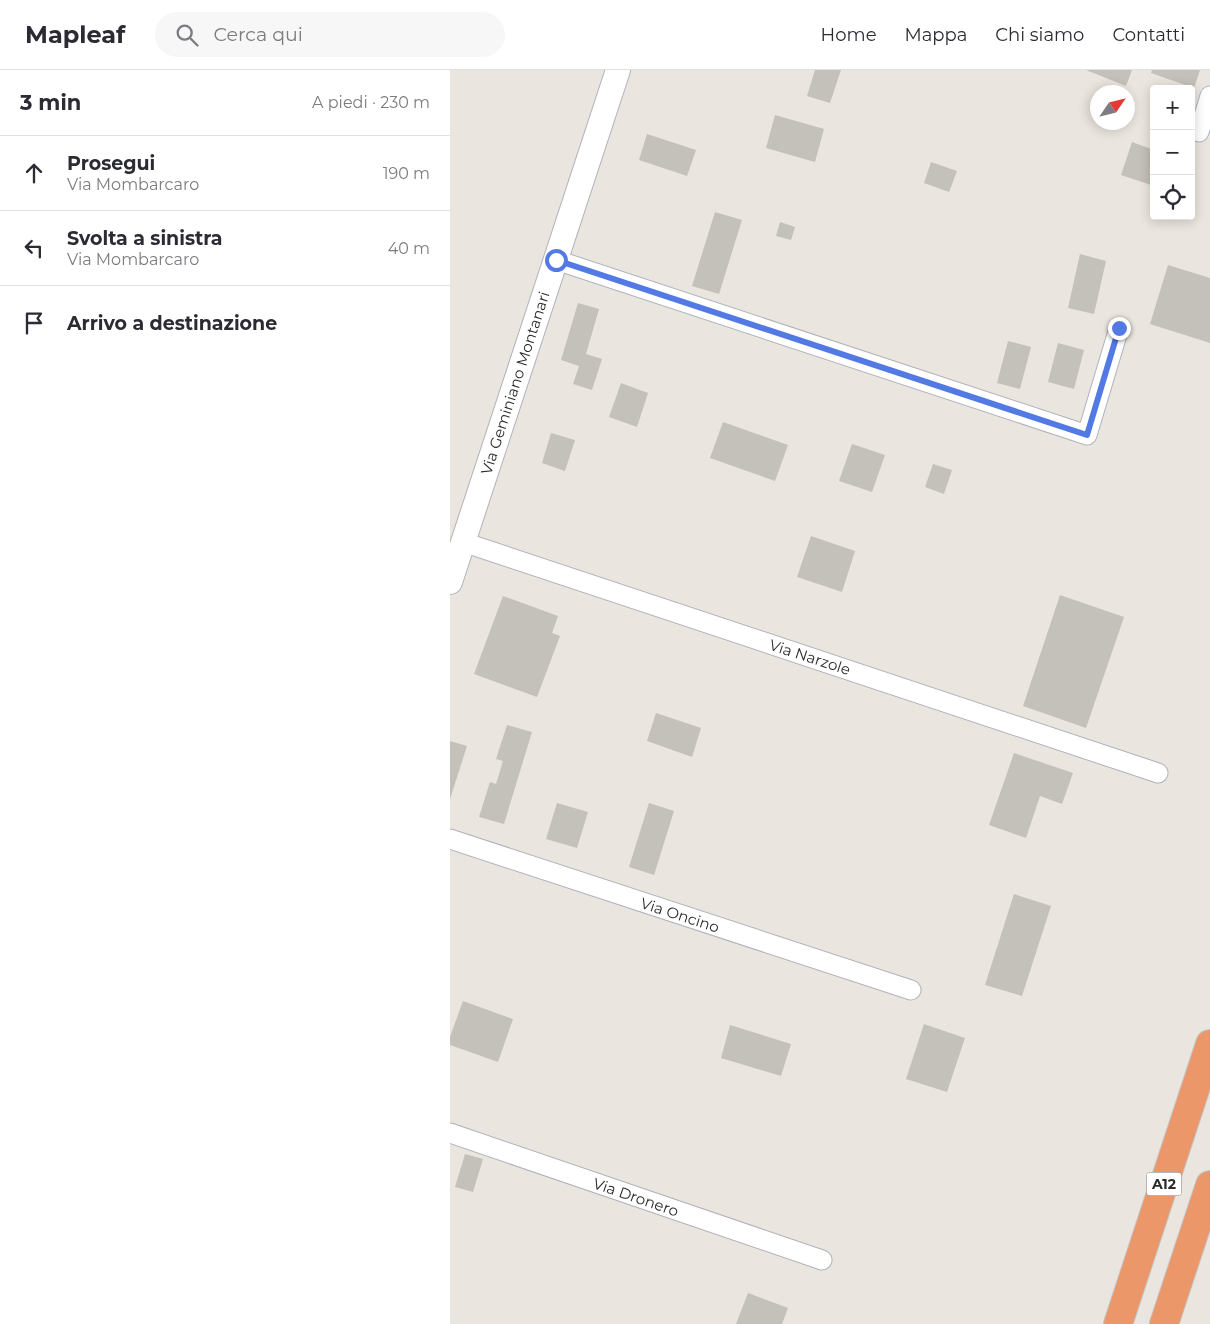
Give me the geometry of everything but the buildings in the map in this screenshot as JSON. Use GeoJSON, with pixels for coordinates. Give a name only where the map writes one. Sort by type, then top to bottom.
{"type":"FeatureCollection","features":[{"type":"Feature","properties":{"kind":"highway","name":"A12"},"geometry":{"type":"LineString","coordinates":[[1118,1324],[1210,1044]]}},
{"type":"Feature","properties":{"kind":"highway"},"geometry":{"type":"LineString","coordinates":[[1164,1324],[1210,1185]]}},
{"type":"Feature","properties":{"kind":"street","name":"Via Geminiano Montanari"},"geometry":{"type":"LineString","coordinates":[[450,582],[618,70]]}},
{"type":"Feature","properties":{"kind":"street"},"geometry":{"type":"LineString","coordinates":[[1199,132],[1210,96]]}},
{"type":"Feature","properties":{"kind":"street"},"geometry":{"type":"LineString","coordinates":[[556,260],[1087,435],[1119,328]]}},
{"type":"Feature","properties":{"kind":"street","name":"Via Narzole"},"geometry":{"type":"LineString","coordinates":[[463,542],[1158,773]]}},
{"type":"Feature","properties":{"kind":"street","name":"Via Oncino"},"geometry":{"type":"LineString","coordinates":[[450,839],[911,990]]}},
{"type":"Feature","properties":{"kind":"street","name":"Via Dronero"},"geometry":{"type":"LineString","coordinates":[[450,1133],[822,1260]]}},
{"type":"Feature","properties":{"kind":"route"},"geometry":{"type":"LineString","coordinates":[[556,260],[1087,435],[1119,328]]}}]}
